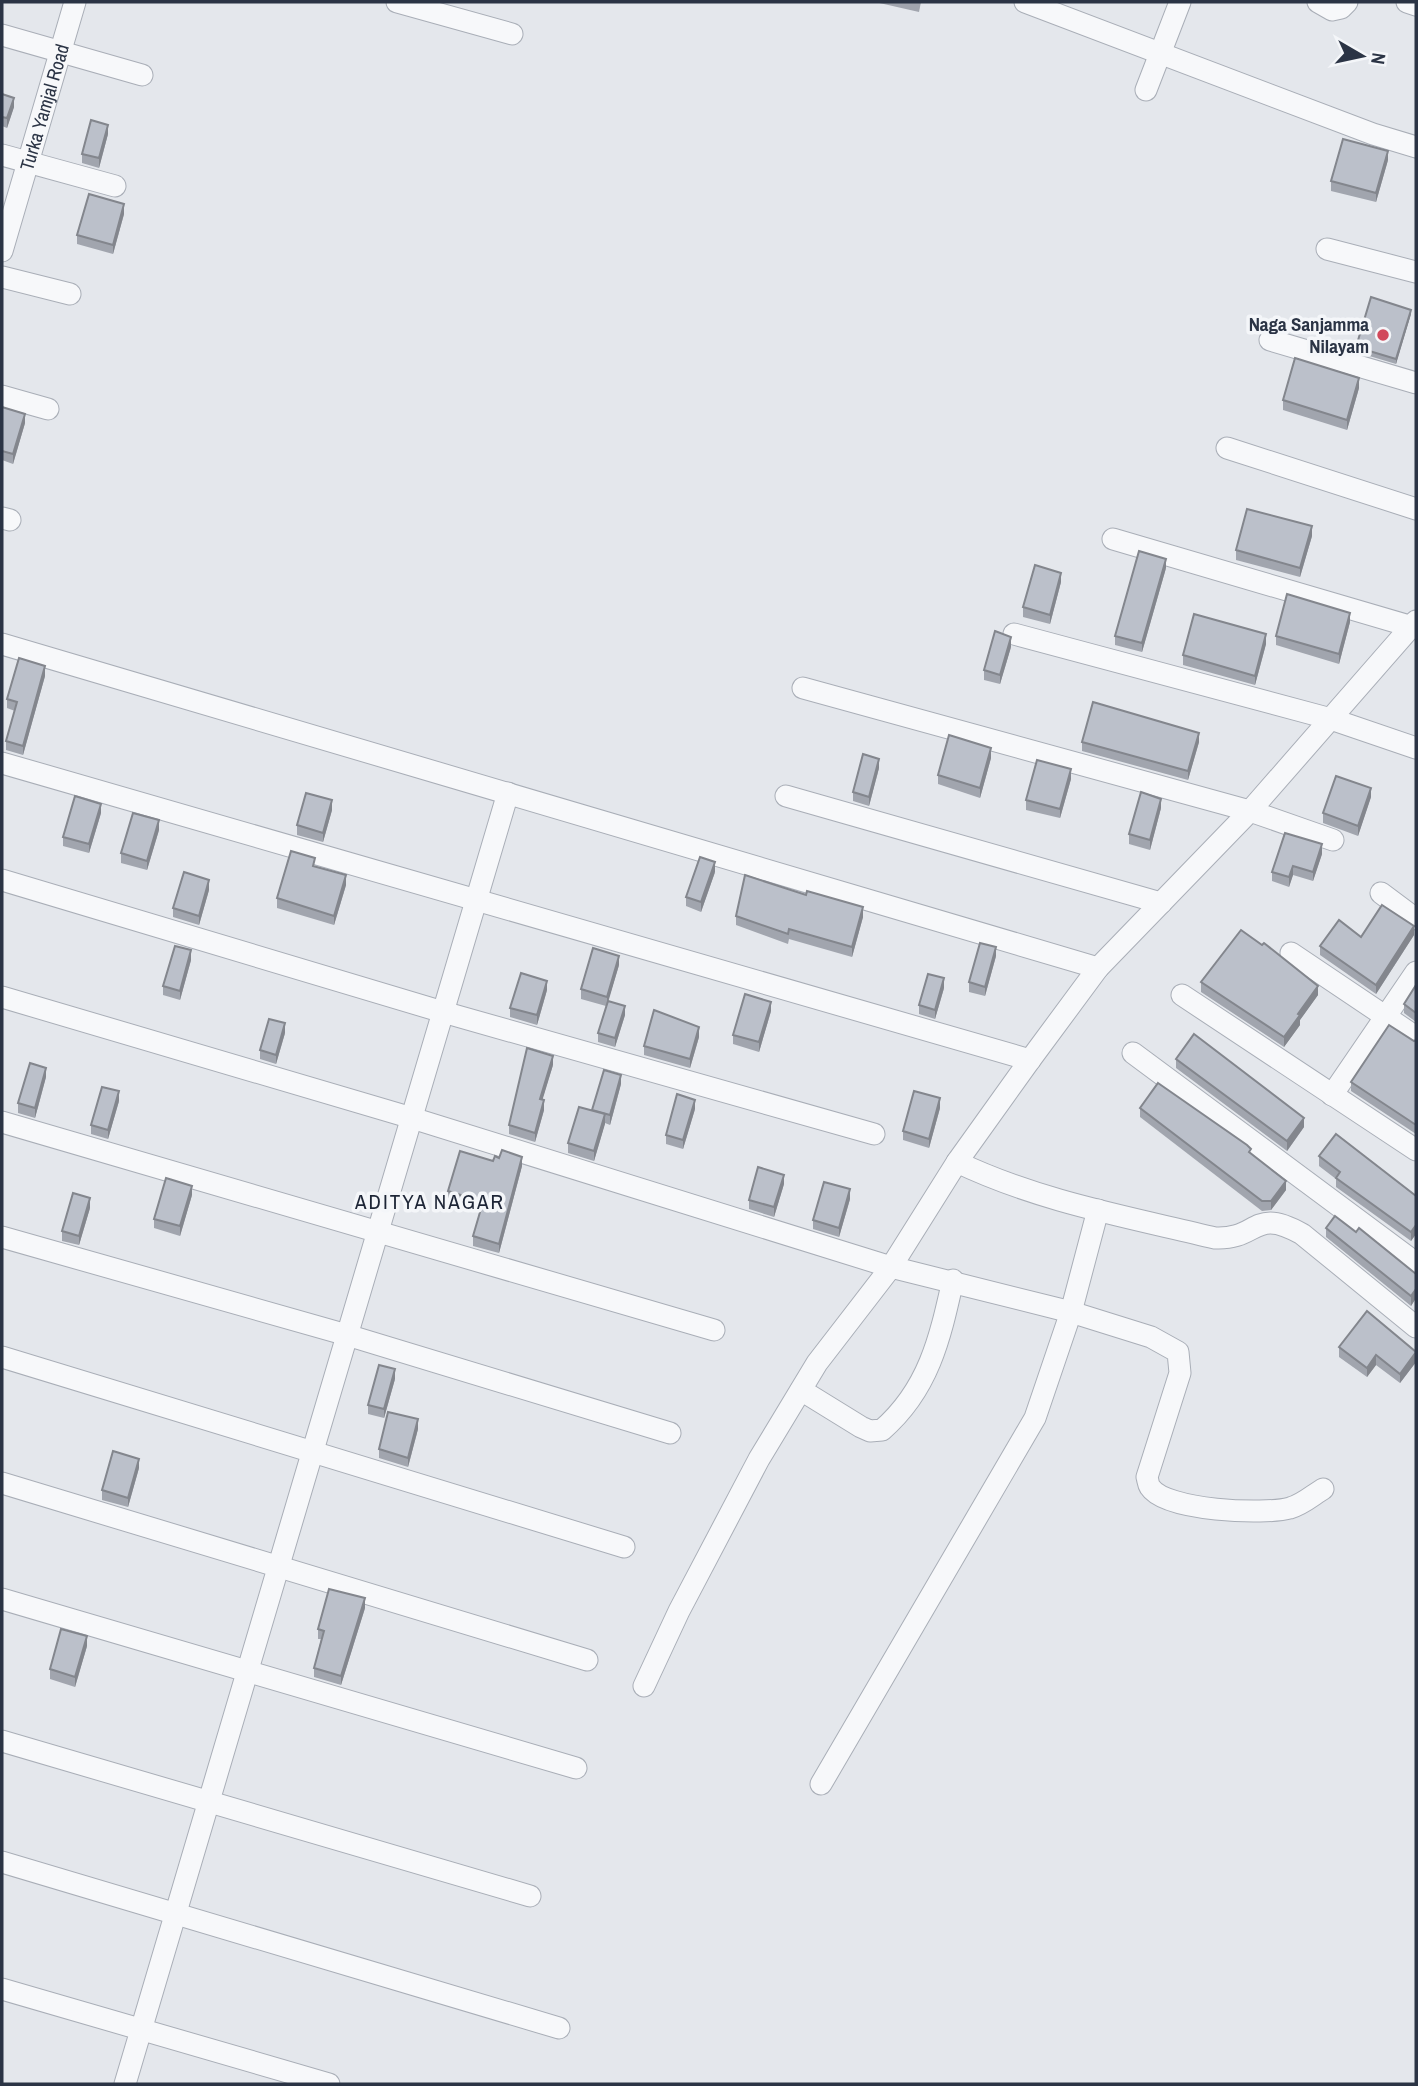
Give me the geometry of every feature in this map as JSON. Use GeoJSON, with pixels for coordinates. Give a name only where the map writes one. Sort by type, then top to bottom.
{"type":"FeatureCollection","features":[{"type":"Feature","properties":{"kind":"street","name":"Turka Yamjal Road"},"geometry":{"type":"LineString","coordinates":[[2,251],[75,2]]}},
{"type":"Feature","properties":{"kind":"street"},"geometry":{"type":"LineString","coordinates":[[397,2],[512,34]]}},
{"type":"Feature","properties":{"kind":"street"},"geometry":{"type":"LineString","coordinates":[[1025,2],[1373,134],[1416,147]]}},
{"type":"Feature","properties":{"kind":"street"},"geometry":{"type":"LineString","coordinates":[[1146,90],[1180,2]]}},
{"type":"Feature","properties":{"kind":"street"},"geometry":{"type":"LineString","coordinates":[[1318,2],[1332,10],[1341,8],[1347,2]]}},
{"type":"Feature","properties":{"kind":"street"},"geometry":{"type":"LineString","coordinates":[[1407,2],[1416,5]]}},
{"type":"Feature","properties":{"kind":"street"},"geometry":{"type":"LineString","coordinates":[[2,35],[142,75]]}},
{"type":"Feature","properties":{"kind":"street"},"geometry":{"type":"LineString","coordinates":[[2,155],[115,186]]}},
{"type":"Feature","properties":{"kind":"street"},"geometry":{"type":"LineString","coordinates":[[1328,249],[1416,272]]}},
{"type":"Feature","properties":{"kind":"street"},"geometry":{"type":"LineString","coordinates":[[2,277],[70,294]]}},
{"type":"Feature","properties":{"kind":"street"},"geometry":{"type":"LineString","coordinates":[[1270,340],[1416,383]]}},
{"type":"Feature","properties":{"kind":"street"},"geometry":{"type":"LineString","coordinates":[[2,396],[48,409]]}},
{"type":"Feature","properties":{"kind":"street"},"geometry":{"type":"LineString","coordinates":[[1227,448],[1416,509]]}},
{"type":"Feature","properties":{"kind":"street"},"geometry":{"type":"LineString","coordinates":[[644,1686],[679,1611],[759,1459],[801,1390],[825,1353],[891,1267],[957,1162],[1030,1060],[1098,968],[1250,811],[1415,625],[1113,539]]}},
{"type":"Feature","properties":{"kind":"street"},"geometry":{"type":"LineString","coordinates":[[1014,634],[1331,719],[1416,748]]}},
{"type":"Feature","properties":{"kind":"street"},"geometry":{"type":"LineString","coordinates":[[2,644],[1098,968]]}},
{"type":"Feature","properties":{"kind":"street"},"geometry":{"type":"LineString","coordinates":[[803,688],[1250,811],[1333,841]]}},
{"type":"Feature","properties":{"kind":"street"},"geometry":{"type":"LineString","coordinates":[[2,763],[1030,1060]]}},
{"type":"Feature","properties":{"kind":"street"},"geometry":{"type":"LineString","coordinates":[[125,2084],[508,793]]}},
{"type":"Feature","properties":{"kind":"street"},"geometry":{"type":"LineString","coordinates":[[786,796],[1161,903]]}},
{"type":"Feature","properties":{"kind":"street"},"geometry":{"type":"LineString","coordinates":[[2,880],[443,1012],[874,1134]]}},
{"type":"Feature","properties":{"kind":"street"},"geometry":{"type":"LineString","coordinates":[[1381,892],[1416,919]]}},
{"type":"Feature","properties":{"kind":"street"},"geometry":{"type":"LineString","coordinates":[[1291,953],[1416,1037]]}},
{"type":"Feature","properties":{"kind":"street"},"geometry":{"type":"LineString","coordinates":[[1332,1095],[1416,972]]}},
{"type":"Feature","properties":{"kind":"street"},"geometry":{"type":"LineString","coordinates":[[1182,995],[1416,1150]]}},
{"type":"Feature","properties":{"kind":"street"},"geometry":{"type":"LineString","coordinates":[[2,997],[412,1118],[891,1267],[953,1280],[1072,1312],[1151,1337],[1178,1352],[1180,1373],[1147,1476],[1150,1487],[1160,1496],[1193,1506],[1262,1511],[1292,1508],[1323,1489]]}},
{"type":"Feature","properties":{"kind":"street"},"geometry":{"type":"LineString","coordinates":[[1133,1053],[1416,1263]]}},
{"type":"Feature","properties":{"kind":"street"},"geometry":{"type":"LineString","coordinates":[[2,1122],[714,1330]]}},
{"type":"Feature","properties":{"kind":"street"},"geometry":{"type":"LineString","coordinates":[[957,1162],[1011,1184],[1098,1210],[1216,1238],[1234,1237],[1272,1221],[1281,1223],[1302,1234],[1416,1327]]}},
{"type":"Feature","properties":{"kind":"street"},"geometry":{"type":"LineString","coordinates":[[821,1784],[1035,1418],[1072,1312],[1098,1210]]}},
{"type":"Feature","properties":{"kind":"street"},"geometry":{"type":"LineString","coordinates":[[2,1237],[347,1335],[670,1433]]}},
{"type":"Feature","properties":{"kind":"street"},"geometry":{"type":"LineString","coordinates":[[801,1390],[861,1427],[870,1431],[882,1430],[919,1385],[937,1348],[953,1280]]}},
{"type":"Feature","properties":{"kind":"street"},"geometry":{"type":"LineString","coordinates":[[2,1357],[624,1547]]}},
{"type":"Feature","properties":{"kind":"street"},"geometry":{"type":"LineString","coordinates":[[2,1483],[587,1660]]}},
{"type":"Feature","properties":{"kind":"street"},"geometry":{"type":"LineString","coordinates":[[2,1599],[576,1768]]}},
{"type":"Feature","properties":{"kind":"street"},"geometry":{"type":"LineString","coordinates":[[2,1741],[530,1896]]}},
{"type":"Feature","properties":{"kind":"street"},"geometry":{"type":"LineString","coordinates":[[2,1862],[559,2028]]}},
{"type":"Feature","properties":{"kind":"street"},"geometry":{"type":"LineString","coordinates":[[2,1989],[329,2084]]}},
{"type":"Feature","properties":{"kind":"building"},"geometry":{"type":"Polygon","coordinates":[[[2,94],[14,98],[7,118],[2,117],[2,94]]]}},
{"type":"Feature","properties":{"kind":"building"},"geometry":{"type":"Polygon","coordinates":[[[91,120],[108,125],[99,158],[82,154],[91,120]]]}},
{"type":"Feature","properties":{"kind":"building"},"geometry":{"type":"Polygon","coordinates":[[[1343,139],[1388,151],[1376,193],[1331,181],[1343,139]]]}},
{"type":"Feature","properties":{"kind":"building"},"geometry":{"type":"Polygon","coordinates":[[[89,194],[124,204],[113,245],[77,235],[89,194]]]}},
{"type":"Feature","properties":{"kind":"building","name":"Naga Sanjamma Nilayam"},"geometry":{"type":"Polygon","coordinates":[[[1371,297],[1411,310],[1396,359],[1356,347],[1371,297]]]}},
{"type":"Feature","properties":{"kind":"building"},"geometry":{"type":"Polygon","coordinates":[[[1295,358],[1359,378],[1347,420],[1283,400],[1295,358]]]}},
{"type":"Feature","properties":{"kind":"building"},"geometry":{"type":"Polygon","coordinates":[[[2,407],[25,414],[13,454],[2,451],[2,407]]]}},
{"type":"Feature","properties":{"kind":"building"},"geometry":{"type":"Polygon","coordinates":[[[1247,509],[1312,526],[1300,568],[1236,550],[1247,509]]]}},
{"type":"Feature","properties":{"kind":"building"},"geometry":{"type":"Polygon","coordinates":[[[1139,551],[1166,559],[1142,643],[1115,636],[1139,551]]]}},
{"type":"Feature","properties":{"kind":"building"},"geometry":{"type":"Polygon","coordinates":[[[1035,565],[1061,573],[1050,615],[1023,607],[1035,565]]]}},
{"type":"Feature","properties":{"kind":"building"},"geometry":{"type":"Polygon","coordinates":[[[1287,594],[1350,613],[1339,654],[1276,636],[1287,594]]]}},
{"type":"Feature","properties":{"kind":"building"},"geometry":{"type":"Polygon","coordinates":[[[1194,614],[1266,634],[1255,676],[1183,655],[1194,614]]]}},
{"type":"Feature","properties":{"kind":"building"},"geometry":{"type":"Polygon","coordinates":[[[995,631],[1011,637],[1000,675],[984,670],[995,631]]]}},
{"type":"Feature","properties":{"kind":"building"},"geometry":{"type":"Polygon","coordinates":[[[19,658],[45,666],[23,746],[6,741],[17,702],[7,699],[19,658]]]}},
{"type":"Feature","properties":{"kind":"building"},"geometry":{"type":"Polygon","coordinates":[[[1093,702],[1199,733],[1188,771],[1082,742],[1093,702]]]}},
{"type":"Feature","properties":{"kind":"building"},"geometry":{"type":"Polygon","coordinates":[[[949,735],[991,748],[980,788],[938,775],[949,735]]]}},
{"type":"Feature","properties":{"kind":"building"},"geometry":{"type":"Polygon","coordinates":[[[863,754],[879,759],[869,797],[853,792],[863,754]]]}},
{"type":"Feature","properties":{"kind":"building"},"geometry":{"type":"Polygon","coordinates":[[[1037,760],[1071,769],[1060,809],[1026,800],[1037,760]]]}},
{"type":"Feature","properties":{"kind":"building"},"geometry":{"type":"Polygon","coordinates":[[[1336,776],[1371,788],[1358,826],[1323,813],[1336,776]]]}},
{"type":"Feature","properties":{"kind":"building"},"geometry":{"type":"Polygon","coordinates":[[[1141,792],[1161,799],[1150,840],[1129,834],[1141,792]]]}},
{"type":"Feature","properties":{"kind":"building"},"geometry":{"type":"Polygon","coordinates":[[[306,793],[332,800],[323,833],[297,825],[306,793]]]}},
{"type":"Feature","properties":{"kind":"building"},"geometry":{"type":"Polygon","coordinates":[[[75,796],[101,804],[89,844],[63,837],[75,796]]]}},
{"type":"Feature","properties":{"kind":"building"},"geometry":{"type":"Polygon","coordinates":[[[133,813],[159,820],[147,861],[121,853],[133,813]]]}},
{"type":"Feature","properties":{"kind":"building"},"geometry":{"type":"Polygon","coordinates":[[[1285,833],[1322,844],[1313,872],[1293,866],[1289,877],[1272,872],[1285,833]]]}},
{"type":"Feature","properties":{"kind":"building"},"geometry":{"type":"Polygon","coordinates":[[[291,851],[315,858],[313,866],[346,875],[334,916],[277,898],[291,851]]]}},
{"type":"Feature","properties":{"kind":"building"},"geometry":{"type":"Polygon","coordinates":[[[700,857],[715,862],[701,902],[686,897],[700,857]]]}},
{"type":"Feature","properties":{"kind":"building"},"geometry":{"type":"Polygon","coordinates":[[[184,872],[209,880],[199,916],[173,908],[184,872]]]}},
{"type":"Feature","properties":{"kind":"building"},"geometry":{"type":"Polygon","coordinates":[[[745,875],[806,895],[807,891],[863,907],[852,947],[789,929],[788,934],[736,916],[745,875]]]}},
{"type":"Feature","properties":{"kind":"building"},"geometry":{"type":"Polygon","coordinates":[[[1382,905],[1414,926],[1376,985],[1320,946],[1339,920],[1361,937],[1382,905]]]}},
{"type":"Feature","properties":{"kind":"building"},"geometry":{"type":"Polygon","coordinates":[[[1241,930],[1262,945],[1264,943],[1318,986],[1284,1037],[1201,982],[1241,930]]]}},
{"type":"Feature","properties":{"kind":"building"},"geometry":{"type":"Polygon","coordinates":[[[980,943],[996,947],[985,987],[969,982],[980,943]]]}},
{"type":"Feature","properties":{"kind":"building"},"geometry":{"type":"Polygon","coordinates":[[[175,946],[191,950],[180,991],[163,986],[175,946]]]}},
{"type":"Feature","properties":{"kind":"building"},"geometry":{"type":"Polygon","coordinates":[[[593,948],[619,956],[607,997],[581,989],[593,948]]]}},
{"type":"Feature","properties":{"kind":"building"},"geometry":{"type":"Polygon","coordinates":[[[521,973],[547,981],[537,1015],[510,1008],[521,973]]]}},
{"type":"Feature","properties":{"kind":"building"},"geometry":{"type":"Polygon","coordinates":[[[928,974],[944,978],[935,1010],[919,1005],[928,974]]]}},
{"type":"Feature","properties":{"kind":"building"},"geometry":{"type":"Polygon","coordinates":[[[1416,985],[1416,1013],[1404,1004],[1416,985]]]}},
{"type":"Feature","properties":{"kind":"building"},"geometry":{"type":"Polygon","coordinates":[[[745,994],[771,1002],[759,1042],[733,1035],[745,994]]]}},
{"type":"Feature","properties":{"kind":"building"},"geometry":{"type":"Polygon","coordinates":[[[608,1001],[625,1006],[615,1038],[598,1033],[608,1001]]]}},
{"type":"Feature","properties":{"kind":"building"},"geometry":{"type":"Polygon","coordinates":[[[654,1010],[699,1027],[690,1059],[644,1046],[654,1010]]]}},
{"type":"Feature","properties":{"kind":"building"},"geometry":{"type":"Polygon","coordinates":[[[269,1019],[285,1023],[276,1055],[260,1050],[269,1019]]]}},
{"type":"Feature","properties":{"kind":"building"},"geometry":{"type":"Polygon","coordinates":[[[1389,1025],[1416,1040],[1416,1125],[1351,1082],[1389,1025]]]}},
{"type":"Feature","properties":{"kind":"building"},"geometry":{"type":"Polygon","coordinates":[[[1194,1034],[1304,1118],[1287,1141],[1176,1059],[1194,1034]]]}},
{"type":"Feature","properties":{"kind":"building"},"geometry":{"type":"Polygon","coordinates":[[[527,1048],[553,1056],[540,1099],[544,1100],[535,1133],[509,1125],[527,1048]]]}},
{"type":"Feature","properties":{"kind":"building"},"geometry":{"type":"Polygon","coordinates":[[[30,1063],[46,1068],[35,1108],[18,1103],[30,1063]]]}},
{"type":"Feature","properties":{"kind":"building"},"geometry":{"type":"Polygon","coordinates":[[[604,1070],[621,1075],[610,1115],[592,1110],[604,1070]]]}},
{"type":"Feature","properties":{"kind":"building"},"geometry":{"type":"Polygon","coordinates":[[[1158,1083],[1247,1145],[1251,1149],[1249,1152],[1286,1181],[1271,1201],[1262,1201],[1140,1108],[1158,1083]]]}},
{"type":"Feature","properties":{"kind":"building"},"geometry":{"type":"Polygon","coordinates":[[[102,1087],[119,1091],[108,1130],[91,1125],[102,1087]]]}},
{"type":"Feature","properties":{"kind":"building"},"geometry":{"type":"Polygon","coordinates":[[[914,1091],[940,1098],[929,1139],[903,1131],[914,1091]]]}},
{"type":"Feature","properties":{"kind":"building"},"geometry":{"type":"Polygon","coordinates":[[[677,1094],[695,1100],[683,1140],[666,1135],[677,1094]]]}},
{"type":"Feature","properties":{"kind":"building"},"geometry":{"type":"Polygon","coordinates":[[[579,1107],[605,1114],[594,1151],[568,1143],[579,1107]]]}},
{"type":"Feature","properties":{"kind":"building"},"geometry":{"type":"Polygon","coordinates":[[[1336,1134],[1416,1196],[1416,1225],[1411,1232],[1336,1178],[1340,1172],[1319,1156],[1336,1134]]]}},
{"type":"Feature","properties":{"kind":"building"},"geometry":{"type":"Polygon","coordinates":[[[502,1150],[522,1157],[499,1244],[473,1236],[483,1202],[448,1191],[460,1151],[493,1161],[495,1156],[499,1158],[502,1150]]]}},
{"type":"Feature","properties":{"kind":"building"},"geometry":{"type":"Polygon","coordinates":[[[758,1167],[784,1175],[774,1207],[749,1200],[758,1167]]]}},
{"type":"Feature","properties":{"kind":"building"},"geometry":{"type":"Polygon","coordinates":[[[166,1178],[192,1186],[180,1226],[154,1219],[166,1178]]]}},
{"type":"Feature","properties":{"kind":"building"},"geometry":{"type":"Polygon","coordinates":[[[824,1182],[850,1189],[839,1228],[813,1220],[824,1182]]]}},
{"type":"Feature","properties":{"kind":"building"},"geometry":{"type":"Polygon","coordinates":[[[73,1193],[90,1198],[79,1236],[62,1231],[73,1193]]]}},
{"type":"Feature","properties":{"kind":"building"},"geometry":{"type":"Polygon","coordinates":[[[1335,1216],[1356,1232],[1359,1228],[1416,1274],[1416,1289],[1411,1296],[1326,1228],[1335,1216]]]}},
{"type":"Feature","properties":{"kind":"building"},"geometry":{"type":"Polygon","coordinates":[[[1367,1311],[1416,1352],[1400,1374],[1376,1355],[1367,1368],[1339,1347],[1367,1311]]]}},
{"type":"Feature","properties":{"kind":"building"},"geometry":{"type":"Polygon","coordinates":[[[379,1365],[395,1369],[384,1409],[368,1405],[379,1365]]]}},
{"type":"Feature","properties":{"kind":"building"},"geometry":{"type":"Polygon","coordinates":[[[388,1412],[418,1419],[408,1458],[379,1449],[388,1412]]]}},
{"type":"Feature","properties":{"kind":"building"},"geometry":{"type":"Polygon","coordinates":[[[113,1451],[139,1459],[128,1498],[102,1490],[113,1451]]]}},
{"type":"Feature","properties":{"kind":"building"},"geometry":{"type":"Polygon","coordinates":[[[329,1589],[365,1598],[341,1676],[314,1668],[324,1631],[318,1629],[329,1589]]]}},
{"type":"Feature","properties":{"kind":"building"},"geometry":{"type":"Polygon","coordinates":[[[61,1629],[87,1636],[75,1677],[50,1669],[61,1629]]]}},
{"type":"Feature","properties":{"kind":"place","name":"Naga Sanjamma Nilayam"},"geometry":{"type":"Point","coordinates":[1383,335]}},
{"type":"Feature","properties":{"kind":"district","name":"ADITYA NAGAR"},"geometry":{"type":"Point","coordinates":[430,1202]}}]}
